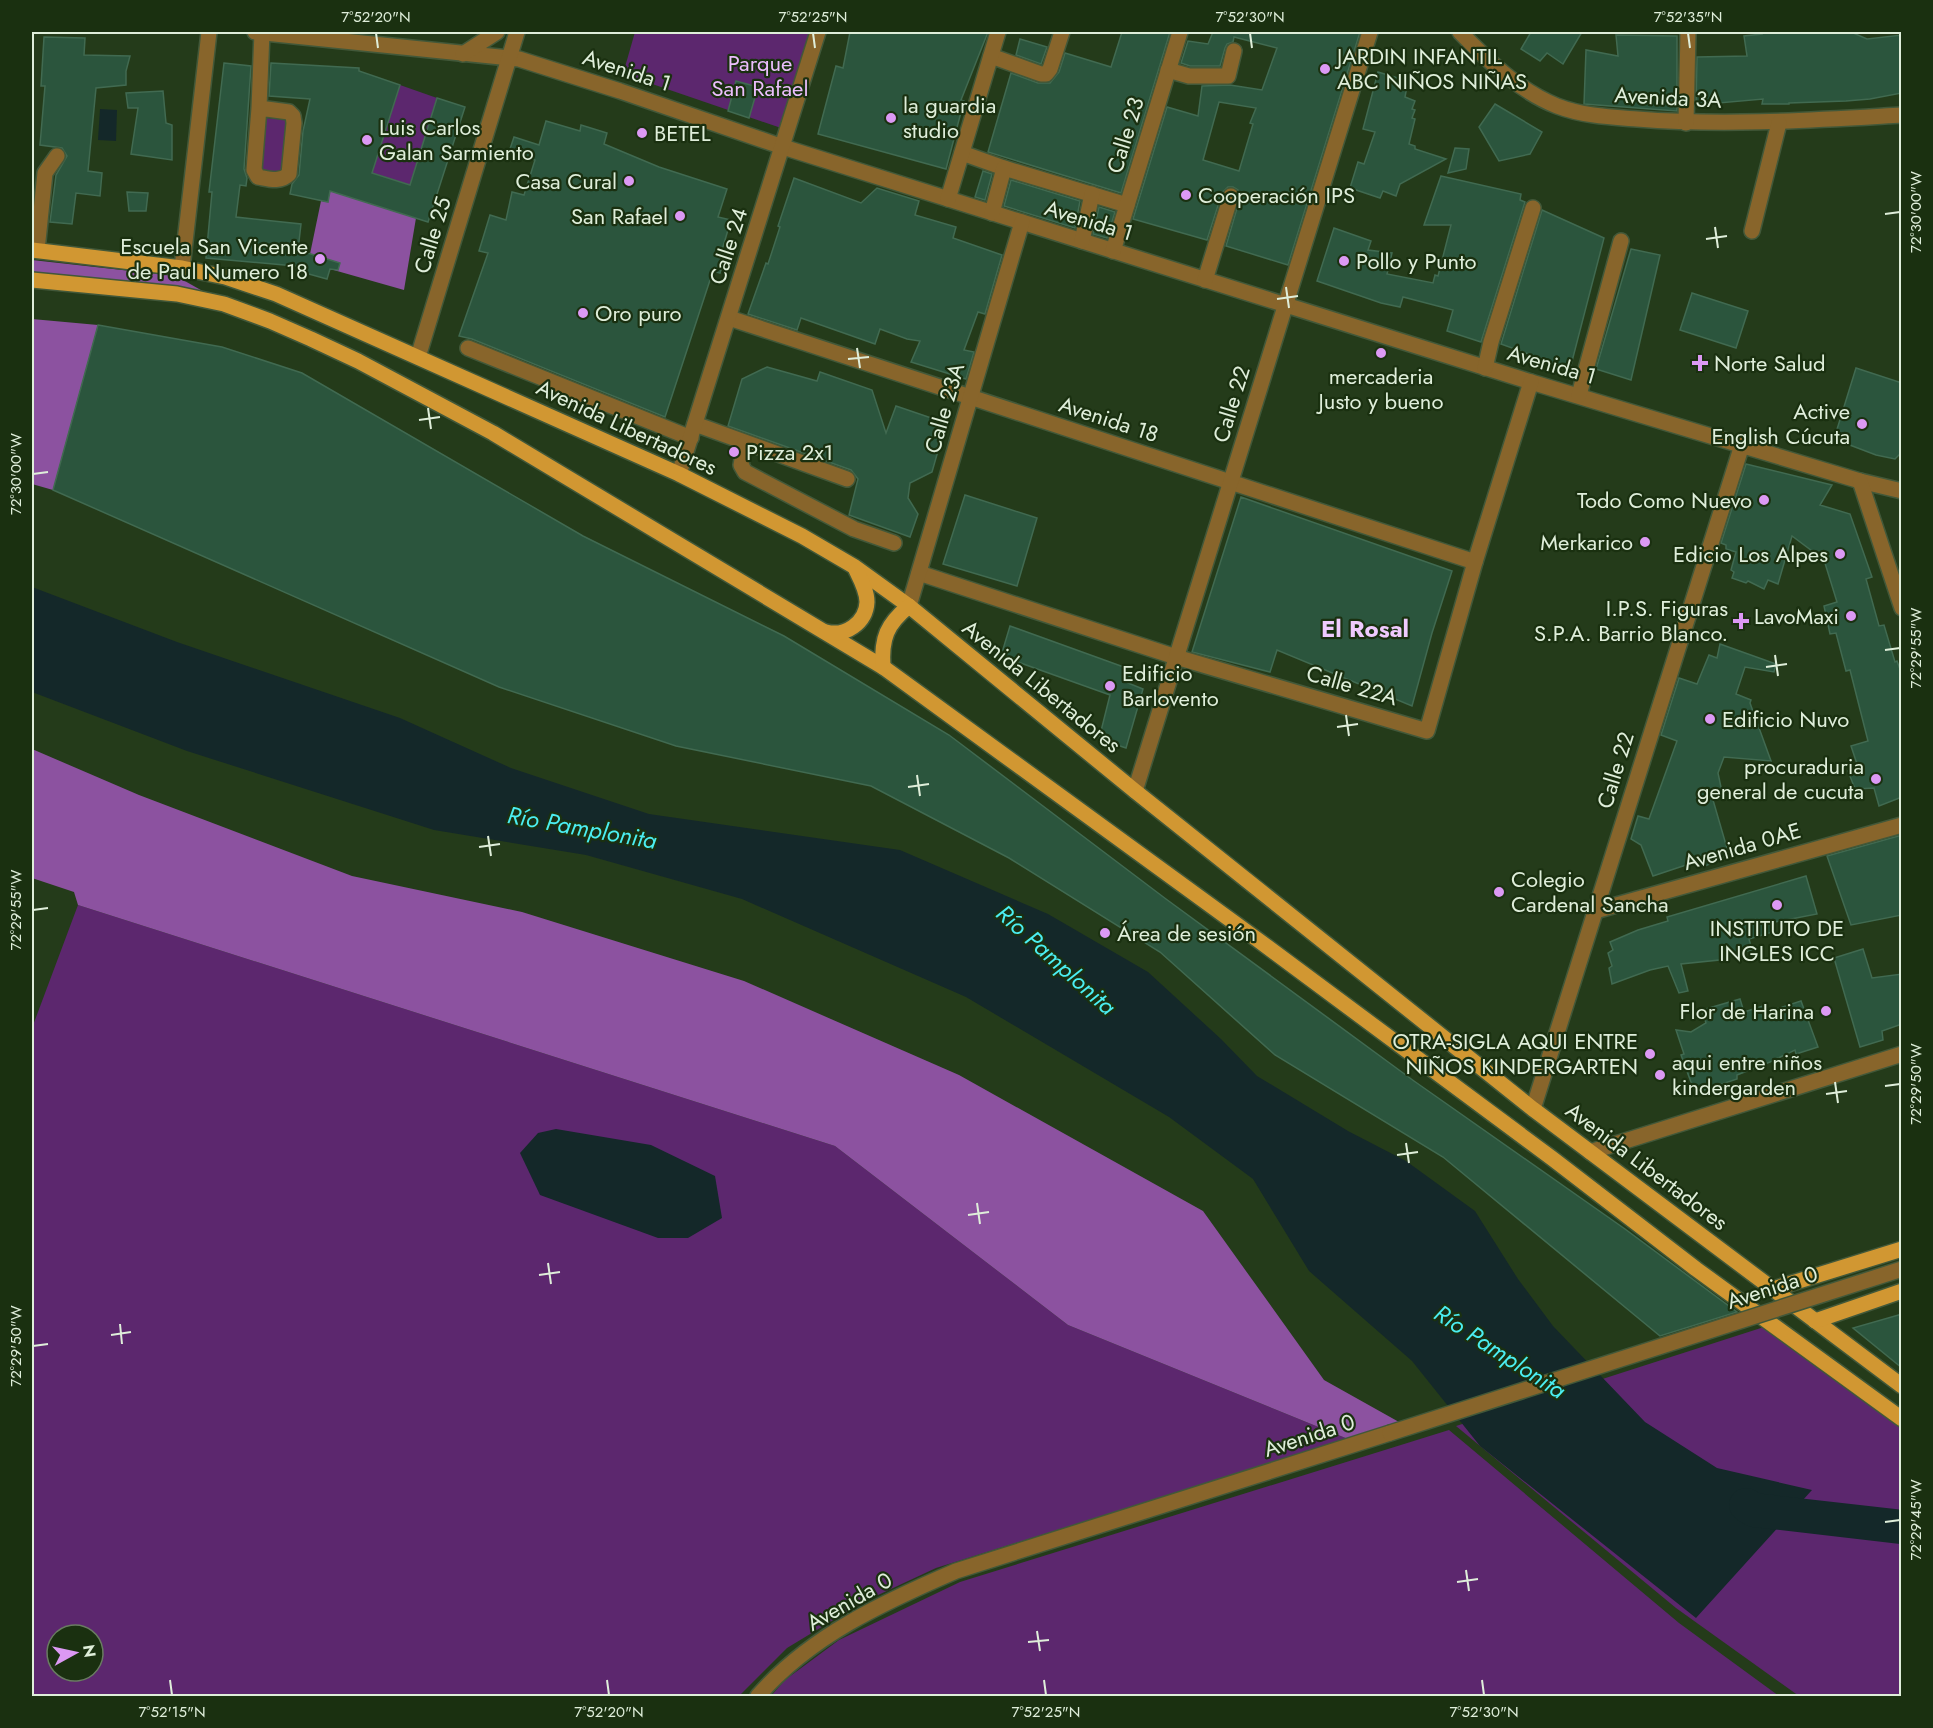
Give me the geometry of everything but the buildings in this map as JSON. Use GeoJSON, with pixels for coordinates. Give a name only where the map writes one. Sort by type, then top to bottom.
{"type":"FeatureCollection","features":[{"type":"Feature","properties":{"kind":"main road","name":"Avenida Libertadores"},"geometry":{"type":"LineString","coordinates":[[34,250],[182,268],[225,277],[276,294],[679,474],[802,536],[855,567],[909,606],[1135,791],[1533,1108],[1902,1386]]}},
{"type":"Feature","properties":{"kind":"main road"},"geometry":{"type":"LineString","coordinates":[[32,280],[177,294],[224,304],[281,326],[358,361],[493,433],[883,667],[1305,975],[1553,1159],[1704,1275],[1902,1419]]}},
{"type":"Feature","properties":{"kind":"main road"},"geometry":{"type":"LineString","coordinates":[[820,630],[838,633],[855,626],[861,620],[867,603],[866,594],[855,567]]}},
{"type":"Feature","properties":{"kind":"main road"},"geometry":{"type":"LineString","coordinates":[[883,667],[882,649],[886,632],[895,617],[909,606]]}},
{"type":"Feature","properties":{"kind":"main road"},"geometry":{"type":"LineString","coordinates":[[1773,1289],[1902,1249]]}},
{"type":"Feature","properties":{"kind":"main road"},"geometry":{"type":"LineString","coordinates":[[1815,1321],[1902,1291]]}},
{"type":"Feature","properties":{"kind":"street"},"geometry":{"type":"LineString","coordinates":[[182,268],[210,32]]}},
{"type":"Feature","properties":{"kind":"street","name":"Avenida 1"},"geometry":{"type":"LineString","coordinates":[[255,32],[510,57],[620,91],[783,147],[1485,368],[1860,481],[1898,486]]}},
{"type":"Feature","properties":{"kind":"street"},"geometry":{"type":"LineString","coordinates":[[260,108],[289,112],[293,116],[288,174],[284,179],[256,175],[254,170],[260,108],[262,32]]}},
{"type":"Feature","properties":{"kind":"street"},"geometry":{"type":"LineString","coordinates":[[463,54],[497,32]]}},
{"type":"Feature","properties":{"kind":"street"},"geometry":{"type":"LineString","coordinates":[[510,57],[517,32]]}},
{"type":"Feature","properties":{"kind":"street","name":"Calle 24"},"geometry":{"type":"LineString","coordinates":[[679,474],[818,32]]}},
{"type":"Feature","properties":{"kind":"street"},"geometry":{"type":"LineString","coordinates":[[948,199],[998,32]]}},
{"type":"Feature","properties":{"kind":"street"},"geometry":{"type":"LineString","coordinates":[[991,56],[1046,74],[1050,69],[1062,32]]}},
{"type":"Feature","properties":{"kind":"street","name":"Calle 23"},"geometry":{"type":"LineString","coordinates":[[1113,251],[1180,32]]}},
{"type":"Feature","properties":{"kind":"street","name":"Calle 22"},"geometry":{"type":"LineString","coordinates":[[1135,791],[1370,32]]}},
{"type":"Feature","properties":{"kind":"street","name":"Avenida 3A"},"geometry":{"type":"LineString","coordinates":[[1460,32],[1490,63],[1535,95],[1556,105],[1594,115],[1686,123],[1779,123],[1902,115]]}},
{"type":"Feature","properties":{"kind":"street"},"geometry":{"type":"LineString","coordinates":[[1686,123],[1688,32]]}},
{"type":"Feature","properties":{"kind":"street"},"geometry":{"type":"LineString","coordinates":[[1168,70],[1189,76],[1228,76],[1234,51]]}},
{"type":"Feature","properties":{"kind":"street","name":"Calle 25"},"geometry":{"type":"LineString","coordinates":[[418,357],[510,57]]}},
{"type":"Feature","properties":{"kind":"street"},"geometry":{"type":"LineString","coordinates":[[1752,231],[1779,123]]}},
{"type":"Feature","properties":{"kind":"street"},"geometry":{"type":"LineString","coordinates":[[962,153],[1127,205]]}},
{"type":"Feature","properties":{"kind":"street"},"geometry":{"type":"LineString","coordinates":[[34,250],[45,173],[57,156]]}},
{"type":"Feature","properties":{"kind":"street"},"geometry":{"type":"LineString","coordinates":[[992,213],[1004,168]]}},
{"type":"Feature","properties":{"kind":"street"},"geometry":{"type":"LineString","coordinates":[[1082,241],[1092,194]]}},
{"type":"Feature","properties":{"kind":"street"},"geometry":{"type":"LineString","coordinates":[[1205,280],[1231,196]]}},
{"type":"Feature","properties":{"kind":"street"},"geometry":{"type":"LineString","coordinates":[[1485,368],[1533,208]]}},
{"type":"Feature","properties":{"kind":"street","name":"Calle 23A"},"geometry":{"type":"LineString","coordinates":[[909,606],[1022,222]]}},
{"type":"Feature","properties":{"kind":"street"},"geometry":{"type":"LineString","coordinates":[[1579,395],[1621,241]]}},
{"type":"Feature","properties":{"kind":"street","name":"Avenida 18"},"geometry":{"type":"LineString","coordinates":[[729,318],[1475,562]]}},
{"type":"Feature","properties":{"kind":"street"},"geometry":{"type":"LineString","coordinates":[[468,348],[693,431],[746,443],[846,479]]}},
{"type":"Feature","properties":{"kind":"street","name":"Calle 22A"},"geometry":{"type":"LineString","coordinates":[[919,573],[1176,657],[1427,730],[1475,562],[1532,382]]}},
{"type":"Feature","properties":{"kind":"street"},"geometry":{"type":"LineString","coordinates":[[746,443],[741,465],[745,472],[854,528],[894,543]]}},
{"type":"Feature","properties":{"kind":"street","name":"Calle 22"},"geometry":{"type":"LineString","coordinates":[[1533,1108],[1742,445]]}},
{"type":"Feature","properties":{"kind":"street"},"geometry":{"type":"LineString","coordinates":[[1860,481],[1902,608]]}},
{"type":"Feature","properties":{"kind":"street","name":"Avenida 0AE"},"geometry":{"type":"LineString","coordinates":[[1595,911],[1902,825]]}},
{"type":"Feature","properties":{"kind":"street"},"geometry":{"type":"LineString","coordinates":[[1590,1152],[1902,1054]]}},
{"type":"Feature","properties":{"kind":"street","name":"Avenida 0"},"geometry":{"type":"LineString","coordinates":[[758,1696],[777,1674],[835,1630],[897,1597],[956,1571],[1902,1269]]}},
{"type":"Feature","properties":{"kind":"green space","name":"Parque San Rafael"},"geometry":{"type":"Polygon","coordinates":[[[635,32],[814,32],[790,131],[623,74],[635,32]]]}},
{"type":"Feature","properties":{"kind":"green space"},"geometry":{"type":"Polygon","coordinates":[[[400,85],[437,98],[410,185],[372,173],[400,85]]]}},
{"type":"Feature","properties":{"kind":"green space"},"geometry":{"type":"Polygon","coordinates":[[[266,118],[288,120],[283,175],[261,173],[266,118]]]}},
{"type":"Feature","properties":{"kind":"green space"},"geometry":{"type":"Polygon","coordinates":[[[78,905],[835,1146],[1068,1325],[1348,1439],[936,1568],[863,1602],[787,1648],[739,1696],[32,1696],[32,1028],[78,905]]]}},
{"type":"Feature","properties":{"kind":"green space"},"geometry":{"type":"Polygon","coordinates":[[[1764,1327],[1901,1427],[1901,1696],[1799,1696],[1676,1608],[1456,1426],[1764,1327]]]}},
{"type":"Feature","properties":{"kind":"green space"},"geometry":{"type":"Polygon","coordinates":[[[1449,1430],[1679,1623],[1779,1696],[771,1696],[785,1680],[839,1640],[960,1582],[1449,1430]]]}},
{"type":"Feature","properties":{"kind":"shaded area"},"geometry":{"type":"Polygon","coordinates":[[[330,190],[416,218],[404,290],[330,269],[310,254],[321,201],[328,202],[330,190]]]}},
{"type":"Feature","properties":{"kind":"shaded area"},"geometry":{"type":"Polygon","coordinates":[[[32,260],[176,276],[222,302],[32,279],[32,260]]]}},
{"type":"Feature","properties":{"kind":"shaded area"},"geometry":{"type":"Polygon","coordinates":[[[32,319],[98,325],[53,490],[32,484],[32,319]]]}},
{"type":"Feature","properties":{"kind":"shaded area"},"geometry":{"type":"Polygon","coordinates":[[[32,749],[139,795],[352,876],[522,912],[744,981],[959,1075],[1203,1211],[1324,1380],[1399,1422],[1348,1439],[1068,1325],[835,1146],[78,905],[74,892],[32,878],[32,749]]]}},
{"type":"Feature","properties":{"kind":"water"},"geometry":{"type":"Polygon","coordinates":[[[100,109],[117,110],[116,141],[98,140],[100,109]]]}},
{"type":"Feature","properties":{"kind":"water"},"geometry":{"type":"Polygon","coordinates":[[[32,587],[177,642],[400,718],[511,768],[649,814],[900,850],[1048,914],[1148,972],[1221,1039],[1257,1076],[1348,1131],[1406,1161],[1475,1211],[1518,1279],[1553,1326],[1645,1422],[1717,1468],[1812,1490],[1696,1618],[1480,1446],[1412,1361],[1309,1271],[1253,1179],[1169,1117],[966,997],[742,899],[586,855],[434,830],[187,751],[32,692],[32,587]]]}},
{"type":"Feature","properties":{"kind":"water"},"geometry":{"type":"Polygon","coordinates":[[[556,1129],[651,1145],[715,1176],[722,1218],[688,1238],[658,1238],[540,1195],[520,1153],[538,1133],[556,1129]]]}},
{"type":"Feature","properties":{"kind":"waterway","name":"Río Pamplonita"},"geometry":{"type":"LineString","coordinates":[[1746,1505],[1754,1510],[1902,1527]]}},
{"type":"Feature","properties":{"kind":"place","name":"JARDIN INFANTIL ABC NIÑOS NIÑAS"},"geometry":{"type":"Point","coordinates":[1325,69]}},
{"type":"Feature","properties":{"kind":"place","name":"la guardia studio"},"geometry":{"type":"Point","coordinates":[891,118]}},
{"type":"Feature","properties":{"kind":"place","name":"BETEL"},"geometry":{"type":"Point","coordinates":[642,133]}},
{"type":"Feature","properties":{"kind":"place","name":"Luis Carlos Galan Sarmiento"},"geometry":{"type":"Point","coordinates":[367,140]}},
{"type":"Feature","properties":{"kind":"place","name":"Casa Cural"},"geometry":{"type":"Point","coordinates":[629,181]}},
{"type":"Feature","properties":{"kind":"place","name":"Cooperación IPS"},"geometry":{"type":"Point","coordinates":[1186,195]}},
{"type":"Feature","properties":{"kind":"place","name":"San Rafael"},"geometry":{"type":"Point","coordinates":[680,216]}},
{"type":"Feature","properties":{"kind":"place","name":"Escuela San Vicente de Paul Numero 18"},"geometry":{"type":"Point","coordinates":[320,259]}},
{"type":"Feature","properties":{"kind":"place","name":"Pollo y Punto"},"geometry":{"type":"Point","coordinates":[1344,261]}},
{"type":"Feature","properties":{"kind":"place","name":"Oro puro"},"geometry":{"type":"Point","coordinates":[583,313]}},
{"type":"Feature","properties":{"kind":"place","name":"mercaderia Justo y bueno"},"geometry":{"type":"Point","coordinates":[1381,353]}},
{"type":"Feature","properties":{"kind":"place","name":"Norte Salud"},"geometry":{"type":"Point","coordinates":[1700,363]}},
{"type":"Feature","properties":{"kind":"place","name":"Active English Cúcuta"},"geometry":{"type":"Point","coordinates":[1862,424]}},
{"type":"Feature","properties":{"kind":"place","name":"Pizza 2x1"},"geometry":{"type":"Point","coordinates":[734,452]}},
{"type":"Feature","properties":{"kind":"place","name":"Todo Como Nuevo"},"geometry":{"type":"Point","coordinates":[1764,500]}},
{"type":"Feature","properties":{"kind":"place","name":"Merkarico"},"geometry":{"type":"Point","coordinates":[1645,542]}},
{"type":"Feature","properties":{"kind":"place","name":"Edicio Los Alpes"},"geometry":{"type":"Point","coordinates":[1840,554]}},
{"type":"Feature","properties":{"kind":"place","name":"LavoMaxi"},"geometry":{"type":"Point","coordinates":[1851,616]}},
{"type":"Feature","properties":{"kind":"place","name":"I.P.S. Figuras S.P.A. Barrio Blanco."},"geometry":{"type":"Point","coordinates":[1741,621]}},
{"type":"Feature","properties":{"kind":"place","name":"Edificio Barlovento"},"geometry":{"type":"Point","coordinates":[1110,686]}},
{"type":"Feature","properties":{"kind":"place","name":"Edificio Nuvo"},"geometry":{"type":"Point","coordinates":[1710,719]}},
{"type":"Feature","properties":{"kind":"place","name":"procuraduria general de cucuta"},"geometry":{"type":"Point","coordinates":[1876,779]}},
{"type":"Feature","properties":{"kind":"place","name":"Colegio Cardenal Sancha"},"geometry":{"type":"Point","coordinates":[1499,892]}},
{"type":"Feature","properties":{"kind":"place","name":"INSTITUTO DE INGLES ICC"},"geometry":{"type":"Point","coordinates":[1777,905]}},
{"type":"Feature","properties":{"kind":"place","name":"Área de sesión"},"geometry":{"type":"Point","coordinates":[1105,933]}},
{"type":"Feature","properties":{"kind":"place","name":"Flor de Harina"},"geometry":{"type":"Point","coordinates":[1826,1011]}},
{"type":"Feature","properties":{"kind":"place","name":"OTRA-SIGLA AQUI ENTRE NIÑOS KINDERGARTEN"},"geometry":{"type":"Point","coordinates":[1650,1054]}},
{"type":"Feature","properties":{"kind":"place","name":"aqui entre niños kindergarden"},"geometry":{"type":"Point","coordinates":[1660,1075]}},
{"type":"Feature","properties":{"kind":"district","name":"El Rosal"},"geometry":{"type":"Point","coordinates":[1365,629]}}]}
